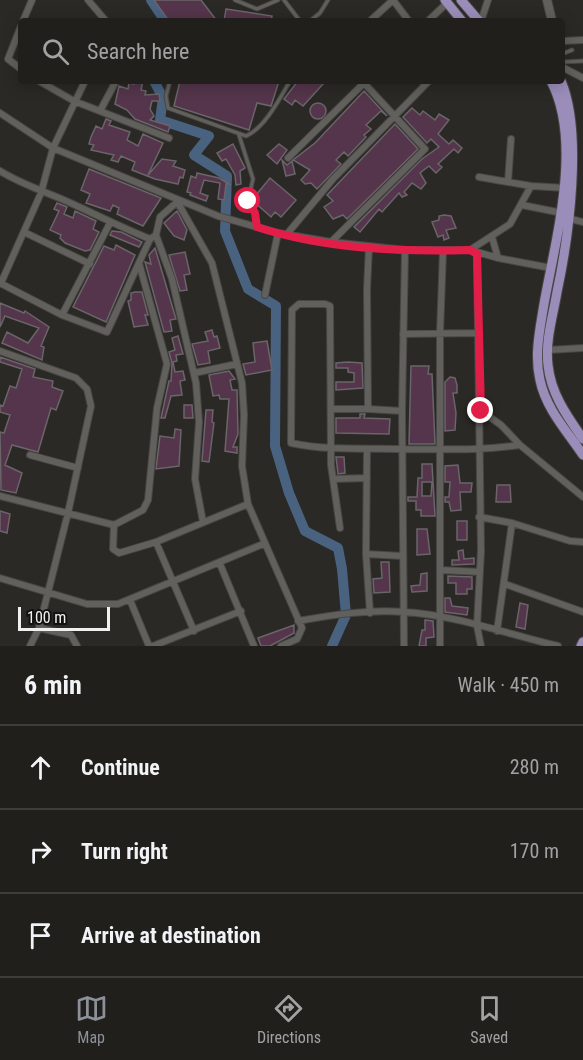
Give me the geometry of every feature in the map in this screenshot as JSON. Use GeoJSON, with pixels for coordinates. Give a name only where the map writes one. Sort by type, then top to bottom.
{"type":"FeatureCollection","features":[{"type":"Feature","properties":{"kind":"main road"},"geometry":{"type":"LineString","coordinates":[[461,0],[477,18]]}},
{"type":"Feature","properties":{"kind":"main road"},"geometry":{"type":"LineString","coordinates":[[445,2],[459,18]]}},
{"type":"Feature","properties":{"kind":"main road"},"geometry":{"type":"LineString","coordinates":[[553,84],[562,102],[569,126],[566,188],[539,329],[539,378],[549,406],[583,455]]}},
{"type":"Feature","properties":{"kind":"main road"},"geometry":{"type":"LineString","coordinates":[[563,84],[572,100],[577,123],[571,219],[548,350],[550,376],[557,398],[583,439]]}},
{"type":"Feature","properties":{"kind":"main road"},"geometry":{"type":"LineString","coordinates":[[581,646],[583,642]]}},
{"type":"Feature","properties":{"kind":"street"},"geometry":{"type":"LineString","coordinates":[[24,18],[32,0]]}},
{"type":"Feature","properties":{"kind":"street"},"geometry":{"type":"LineString","coordinates":[[88,0],[103,18]]}},
{"type":"Feature","properties":{"kind":"street"},"geometry":{"type":"LineString","coordinates":[[373,18],[393,0],[407,18]]}},
{"type":"Feature","properties":{"kind":"street"},"geometry":{"type":"LineString","coordinates":[[481,18],[488,0]]}},
{"type":"Feature","properties":{"kind":"street"},"geometry":{"type":"LineString","coordinates":[[547,0],[551,18]]}},
{"type":"Feature","properties":{"kind":"street"},"geometry":{"type":"LineString","coordinates":[[431,18],[445,2]]}},
{"type":"Feature","properties":{"kind":"street"},"geometry":{"type":"LineString","coordinates":[[8,59],[18,34]]}},
{"type":"Feature","properties":{"kind":"street"},"geometry":{"type":"LineString","coordinates":[[565,41],[583,40]]}},
{"type":"Feature","properties":{"kind":"street"},"geometry":{"type":"LineString","coordinates":[[0,56],[18,67]]}},
{"type":"Feature","properties":{"kind":"street"},"geometry":{"type":"LineString","coordinates":[[565,69],[583,78]]}},
{"type":"Feature","properties":{"kind":"street"},"geometry":{"type":"LineString","coordinates":[[44,84],[74,101],[169,138]]}},
{"type":"Feature","properties":{"kind":"street"},"geometry":{"type":"LineString","coordinates":[[83,84],[53,147],[41,193],[0,283],[62,315],[108,332],[153,237],[160,217],[177,201]]}},
{"type":"Feature","properties":{"kind":"street"},"geometry":{"type":"LineString","coordinates":[[100,111],[114,84]]}},
{"type":"Feature","properties":{"kind":"street"},"geometry":{"type":"LineString","coordinates":[[288,158],[363,84]]}},
{"type":"Feature","properties":{"kind":"street"},"geometry":{"type":"LineString","coordinates":[[331,242],[426,149],[393,116],[367,84]]}},
{"type":"Feature","properties":{"kind":"street"},"geometry":{"type":"LineString","coordinates":[[287,234],[333,179],[426,84]]}},
{"type":"Feature","properties":{"kind":"street"},"geometry":{"type":"LineString","coordinates":[[0,113],[53,147],[177,201],[278,234],[331,242],[405,250],[470,250],[510,224],[531,186]]}},
{"type":"Feature","properties":{"kind":"street"},"geometry":{"type":"LineString","coordinates":[[508,182],[511,139]]}},
{"type":"Feature","properties":{"kind":"street"},"geometry":{"type":"LineString","coordinates":[[1,173],[110,223],[153,237],[172,279],[194,374],[199,408],[195,479],[203,522]]}},
{"type":"Feature","properties":{"kind":"street"},"geometry":{"type":"LineString","coordinates":[[479,177],[531,186],[566,188]]}},
{"type":"Feature","properties":{"kind":"street"},"geometry":{"type":"LineString","coordinates":[[177,201],[212,263],[237,364],[244,401],[242,466],[248,504],[263,544],[302,628],[300,635],[281,646]]}},
{"type":"Feature","properties":{"kind":"street"},"geometry":{"type":"LineString","coordinates":[[522,205],[562,213]]}},
{"type":"Feature","properties":{"kind":"street"},"geometry":{"type":"LineString","coordinates":[[571,219],[583,222]]}},
{"type":"Feature","properties":{"kind":"street"},"geometry":{"type":"LineString","coordinates":[[62,315],[110,223]]}},
{"type":"Feature","properties":{"kind":"street"},"geometry":{"type":"LineString","coordinates":[[24,232],[90,264]]}},
{"type":"Feature","properties":{"kind":"street"},"geometry":{"type":"LineString","coordinates":[[265,295],[278,234]]}},
{"type":"Feature","properties":{"kind":"street"},"geometry":{"type":"LineString","coordinates":[[492,237],[498,258]]}},
{"type":"Feature","properties":{"kind":"street"},"geometry":{"type":"LineString","coordinates":[[368,409],[369,247]]}},
{"type":"Feature","properties":{"kind":"street"},"geometry":{"type":"LineString","coordinates":[[404,646],[402,411],[405,250]]}},
{"type":"Feature","properties":{"kind":"street"},"geometry":{"type":"LineString","coordinates":[[470,250],[477,254],[551,268]]}},
{"type":"Feature","properties":{"kind":"street"},"geometry":{"type":"LineString","coordinates":[[440,646],[440,333],[443,251]]}},
{"type":"Feature","properties":{"kind":"street"},"geometry":{"type":"LineString","coordinates":[[477,254],[477,333],[481,411],[480,572],[477,626],[481,646]]}},
{"type":"Feature","properties":{"kind":"street"},"geometry":{"type":"LineString","coordinates":[[0,496],[114,525],[147,506],[157,408],[167,364],[139,263]]}},
{"type":"Feature","properties":{"kind":"street"},"geometry":{"type":"LineString","coordinates":[[340,528],[331,447],[330,306],[299,304],[292,310],[290,440],[294,444],[331,447],[367,449],[480,451],[520,445]]}},
{"type":"Feature","properties":{"kind":"street"},"geometry":{"type":"LineString","coordinates":[[403,334],[477,333]]}},
{"type":"Feature","properties":{"kind":"street"},"geometry":{"type":"LineString","coordinates":[[548,350],[583,348]]}},
{"type":"Feature","properties":{"kind":"street"},"geometry":{"type":"LineString","coordinates":[[0,351],[76,378],[87,389],[91,417],[39,628],[30,646]]}},
{"type":"Feature","properties":{"kind":"street"},"geometry":{"type":"LineString","coordinates":[[194,374],[237,364]]}},
{"type":"Feature","properties":{"kind":"street"},"geometry":{"type":"LineString","coordinates":[[332,409],[402,411]]}},
{"type":"Feature","properties":{"kind":"street"},"geometry":{"type":"LineString","coordinates":[[481,411],[501,425],[520,445],[583,497]]}},
{"type":"Feature","properties":{"kind":"street"},"geometry":{"type":"LineString","coordinates":[[367,449],[366,554],[370,613]]}},
{"type":"Feature","properties":{"kind":"street"},"geometry":{"type":"LineString","coordinates":[[30,455],[78,468]]}},
{"type":"Feature","properties":{"kind":"street"},"geometry":{"type":"LineString","coordinates":[[333,479],[367,478]]}},
{"type":"Feature","properties":{"kind":"street"},"geometry":{"type":"LineString","coordinates":[[114,525],[113,549],[115,552],[156,542],[248,504]]}},
{"type":"Feature","properties":{"kind":"street"},"geometry":{"type":"LineString","coordinates":[[479,517],[512,523],[570,541],[583,542]]}},
{"type":"Feature","properties":{"kind":"street"},"geometry":{"type":"LineString","coordinates":[[497,631],[512,523]]}},
{"type":"Feature","properties":{"kind":"street"},"geometry":{"type":"LineString","coordinates":[[156,542],[194,631]]}},
{"type":"Feature","properties":{"kind":"street"},"geometry":{"type":"LineString","coordinates":[[0,578],[47,594],[96,604],[118,604],[220,564],[263,544]]}},
{"type":"Feature","properties":{"kind":"street"},"geometry":{"type":"LineString","coordinates":[[366,554],[402,556]]}},
{"type":"Feature","properties":{"kind":"street"},"geometry":{"type":"LineString","coordinates":[[220,564],[254,646]]}},
{"type":"Feature","properties":{"kind":"street"},"geometry":{"type":"LineString","coordinates":[[440,570],[480,572]]}},
{"type":"Feature","properties":{"kind":"street"},"geometry":{"type":"LineString","coordinates":[[505,584],[583,612]]}},
{"type":"Feature","properties":{"kind":"street"},"geometry":{"type":"LineString","coordinates":[[130,600],[151,646],[241,611]]}},
{"type":"Feature","properties":{"kind":"street"},"geometry":{"type":"LineString","coordinates":[[298,621],[402,611],[440,616],[538,644],[558,646]]}},
{"type":"Feature","properties":{"kind":"street"},"geometry":{"type":"LineString","coordinates":[[39,628],[71,635],[77,646]]}},
{"type":"Feature","properties":{"kind":"lane"},"geometry":{"type":"LineString","coordinates":[[236,0],[257,9],[278,0]]}},
{"type":"Feature","properties":{"kind":"lane"},"geometry":{"type":"LineString","coordinates":[[284,0],[298,18]]}},
{"type":"Feature","properties":{"kind":"lane"},"geometry":{"type":"LineString","coordinates":[[314,18],[328,0]]}},
{"type":"Feature","properties":{"kind":"lane"},"geometry":{"type":"LineString","coordinates":[[565,53],[572,50]]}},
{"type":"Feature","properties":{"kind":"lane"},"geometry":{"type":"LineString","coordinates":[[565,62],[583,61]]}},
{"type":"Feature","properties":{"kind":"lane"},"geometry":{"type":"LineString","coordinates":[[169,84],[166,96],[168,108],[239,135],[252,133],[288,84]]}},
{"type":"Feature","properties":{"kind":"lane"},"geometry":{"type":"LineString","coordinates":[[239,135],[253,179],[248,201],[255,213],[257,227]]}},
{"type":"Feature","properties":{"kind":"building"},"geometry":{"type":"Polygon","coordinates":[[[154,0],[201,0],[215,18],[167,18],[154,0]]]}},
{"type":"Feature","properties":{"kind":"building"},"geometry":{"type":"Polygon","coordinates":[[[226,9],[272,16],[272,18],[224,18],[226,9]]]}},
{"type":"Feature","properties":{"kind":"building"},"geometry":{"type":"Polygon","coordinates":[[[129,84],[142,84],[141,90],[146,91],[145,95],[159,94],[160,101],[152,101],[150,109],[154,116],[150,120],[170,126],[168,132],[135,119],[127,110],[115,104],[119,86],[128,89],[129,84]]]}},
{"type":"Feature","properties":{"kind":"building"},"geometry":{"type":"Polygon","coordinates":[[[179,84],[278,84],[271,106],[257,103],[249,130],[174,106],[179,84]]]}},
{"type":"Feature","properties":{"kind":"building"},"geometry":{"type":"Polygon","coordinates":[[[296,84],[323,84],[303,106],[295,100],[292,105],[284,99],[296,84]]]}},
{"type":"Feature","properties":{"kind":"building"},"geometry":{"type":"Polygon","coordinates":[[[364,91],[387,116],[381,111],[366,125],[371,129],[364,135],[366,137],[348,156],[344,152],[336,160],[341,164],[317,189],[311,183],[305,184],[301,180],[310,170],[293,160],[315,143],[364,91]]]}},
{"type":"Feature","properties":{"kind":"building"},"geometry":{"type":"Polygon","coordinates":[[[318,103],[324,105],[326,111],[324,117],[318,119],[312,117],[310,111],[312,105],[318,103]]]}},
{"type":"Feature","properties":{"kind":"building"},"geometry":{"type":"Polygon","coordinates":[[[412,108],[420,115],[423,111],[435,120],[439,114],[449,120],[438,134],[449,144],[453,140],[462,148],[458,153],[454,149],[438,164],[442,167],[436,173],[429,166],[420,173],[426,183],[421,189],[412,183],[404,192],[407,195],[402,197],[399,193],[382,212],[379,209],[360,232],[354,227],[422,159],[439,147],[431,139],[427,143],[403,117],[412,108]]]}},
{"type":"Feature","properties":{"kind":"building"},"geometry":{"type":"Polygon","coordinates":[[[106,119],[111,121],[109,125],[130,132],[127,140],[138,146],[143,134],[163,143],[148,175],[162,159],[176,161],[173,166],[185,170],[183,178],[180,177],[178,184],[155,179],[132,170],[135,162],[121,156],[118,162],[111,160],[114,155],[91,150],[94,145],[89,144],[96,126],[102,129],[106,119]]]}},
{"type":"Feature","properties":{"kind":"building"},"geometry":{"type":"Polygon","coordinates":[[[395,124],[418,149],[347,219],[343,215],[333,219],[324,207],[333,201],[327,195],[395,124]]]}},
{"type":"Feature","properties":{"kind":"building"},"geometry":{"type":"Polygon","coordinates":[[[233,144],[245,168],[240,171],[241,184],[236,185],[235,175],[226,159],[222,161],[217,153],[233,144]]]}},
{"type":"Feature","properties":{"kind":"building"},"geometry":{"type":"Polygon","coordinates":[[[279,144],[287,150],[277,164],[267,155],[279,144]]]}},
{"type":"Feature","properties":{"kind":"building"},"geometry":{"type":"Polygon","coordinates":[[[282,160],[287,165],[292,161],[295,174],[286,176],[282,160]]]}},
{"type":"Feature","properties":{"kind":"building"},"geometry":{"type":"Polygon","coordinates":[[[89,169],[161,198],[143,226],[117,214],[119,208],[113,205],[110,211],[86,203],[90,194],[81,190],[89,169]]]}},
{"type":"Feature","properties":{"kind":"building"},"geometry":{"type":"Polygon","coordinates":[[[197,173],[219,178],[229,184],[226,184],[224,200],[218,199],[220,183],[204,180],[200,193],[208,196],[206,201],[187,192],[191,176],[196,178],[197,173]]]}},
{"type":"Feature","properties":{"kind":"building"},"geometry":{"type":"Polygon","coordinates":[[[270,178],[296,200],[281,217],[275,212],[271,217],[252,200],[270,178]]]}},
{"type":"Feature","properties":{"kind":"building"},"geometry":{"type":"Polygon","coordinates":[[[57,203],[67,207],[64,214],[73,218],[75,211],[96,221],[93,229],[99,232],[90,250],[85,251],[65,243],[60,238],[61,235],[50,230],[59,211],[54,209],[57,203]]]}},
{"type":"Feature","properties":{"kind":"building"},"geometry":{"type":"Polygon","coordinates":[[[177,211],[187,230],[184,240],[174,236],[164,223],[177,211]]]}},
{"type":"Feature","properties":{"kind":"building"},"geometry":{"type":"Polygon","coordinates":[[[444,215],[451,216],[456,228],[446,230],[449,238],[444,240],[443,235],[438,237],[432,222],[444,215]]]}},
{"type":"Feature","properties":{"kind":"building"},"geometry":{"type":"Polygon","coordinates":[[[112,231],[121,232],[142,242],[139,247],[110,235],[112,231]]]}},
{"type":"Feature","properties":{"kind":"building"},"geometry":{"type":"Polygon","coordinates":[[[116,245],[135,255],[106,322],[73,307],[104,246],[114,250],[116,245]]]}},
{"type":"Feature","properties":{"kind":"building"},"geometry":{"type":"Polygon","coordinates":[[[155,248],[176,319],[170,320],[172,331],[164,332],[145,262],[151,264],[149,255],[155,248]]]}},
{"type":"Feature","properties":{"kind":"building"},"geometry":{"type":"Polygon","coordinates":[[[185,252],[190,274],[184,275],[187,290],[180,291],[169,255],[185,252]]]}},
{"type":"Feature","properties":{"kind":"building"},"geometry":{"type":"Polygon","coordinates":[[[142,292],[148,325],[134,327],[128,301],[131,300],[131,293],[142,292]]]}},
{"type":"Feature","properties":{"kind":"building"},"geometry":{"type":"Polygon","coordinates":[[[0,303],[24,313],[25,311],[49,327],[41,346],[44,347],[42,360],[2,343],[7,332],[28,343],[39,328],[5,316],[0,327],[0,303]]]}},
{"type":"Feature","properties":{"kind":"building"},"geometry":{"type":"Polygon","coordinates":[[[212,330],[214,337],[217,336],[220,348],[208,351],[210,363],[198,365],[192,344],[208,341],[205,332],[212,330]]]}},
{"type":"Feature","properties":{"kind":"building"},"geometry":{"type":"Polygon","coordinates":[[[178,336],[183,354],[176,355],[177,361],[173,362],[175,372],[183,371],[185,380],[180,381],[182,395],[171,396],[165,418],[161,418],[169,381],[171,381],[172,363],[169,352],[175,350],[172,338],[178,336]]]}},
{"type":"Feature","properties":{"kind":"building"},"geometry":{"type":"Polygon","coordinates":[[[267,341],[272,370],[246,375],[243,364],[255,362],[253,343],[267,341]]]}},
{"type":"Feature","properties":{"kind":"building"},"geometry":{"type":"Polygon","coordinates":[[[0,357],[35,369],[33,377],[53,381],[52,387],[63,391],[56,410],[51,408],[38,452],[12,445],[5,465],[22,473],[16,493],[1,490],[0,432],[4,433],[10,415],[0,412],[0,405],[3,406],[10,386],[16,388],[22,369],[0,362],[0,357]]]}},
{"type":"Feature","properties":{"kind":"building"},"geometry":{"type":"Polygon","coordinates":[[[336,363],[362,363],[363,388],[336,390],[336,382],[354,382],[354,373],[348,372],[348,368],[336,368],[336,363]]]}},
{"type":"Feature","properties":{"kind":"building"},"geometry":{"type":"Polygon","coordinates":[[[411,366],[429,366],[428,374],[432,374],[435,444],[409,444],[411,366]]]}},
{"type":"Feature","properties":{"kind":"building"},"geometry":{"type":"Polygon","coordinates":[[[229,371],[235,379],[230,380],[232,390],[237,390],[238,434],[233,447],[237,447],[237,453],[225,451],[229,399],[220,399],[219,395],[213,396],[209,375],[229,371]]]}},
{"type":"Feature","properties":{"kind":"building"},"geometry":{"type":"Polygon","coordinates":[[[450,377],[455,378],[457,385],[457,393],[453,393],[456,413],[455,430],[445,431],[445,382],[450,377]]]}},
{"type":"Feature","properties":{"kind":"building"},"geometry":{"type":"Polygon","coordinates":[[[184,405],[192,405],[193,418],[184,418],[184,405]]]}},
{"type":"Feature","properties":{"kind":"building"},"geometry":{"type":"Polygon","coordinates":[[[206,410],[213,410],[212,422],[214,423],[209,462],[202,461],[206,410]]]}},
{"type":"Feature","properties":{"kind":"building"},"geometry":{"type":"Polygon","coordinates":[[[360,414],[365,414],[364,418],[390,419],[389,434],[336,433],[336,418],[360,418],[360,414]]]}},
{"type":"Feature","properties":{"kind":"building"},"geometry":{"type":"Polygon","coordinates":[[[175,429],[181,430],[179,466],[156,469],[160,436],[174,438],[175,429]]]}},
{"type":"Feature","properties":{"kind":"building"},"geometry":{"type":"Polygon","coordinates":[[[336,457],[344,457],[345,473],[338,474],[336,457]]]}},
{"type":"Feature","properties":{"kind":"building"},"geometry":{"type":"Polygon","coordinates":[[[422,464],[432,464],[435,516],[421,516],[421,510],[416,510],[416,501],[408,501],[408,497],[417,497],[418,478],[422,478],[422,464]],[[422,482],[422,496],[431,496],[432,482],[422,482]]]}},
{"type":"Feature","properties":{"kind":"building"},"geometry":{"type":"Polygon","coordinates":[[[458,465],[460,483],[472,483],[471,492],[460,492],[461,510],[451,511],[449,502],[445,502],[445,497],[449,497],[450,482],[445,482],[445,466],[458,465]]]}},
{"type":"Feature","properties":{"kind":"building"},"geometry":{"type":"Polygon","coordinates":[[[497,485],[510,485],[511,502],[496,502],[497,485]]]}},
{"type":"Feature","properties":{"kind":"building"},"geometry":{"type":"Polygon","coordinates":[[[0,511],[10,514],[7,533],[0,531],[0,511]]]}},
{"type":"Feature","properties":{"kind":"building"},"geometry":{"type":"Polygon","coordinates":[[[457,521],[467,521],[467,540],[457,540],[457,521]]]}},
{"type":"Feature","properties":{"kind":"building"},"geometry":{"type":"Polygon","coordinates":[[[417,529],[427,529],[430,554],[417,555],[417,529]]]}},
{"type":"Feature","properties":{"kind":"building"},"geometry":{"type":"Polygon","coordinates":[[[463,550],[464,559],[474,558],[474,564],[452,565],[452,560],[459,560],[458,551],[463,550]]]}},
{"type":"Feature","properties":{"kind":"building"},"geometry":{"type":"Polygon","coordinates":[[[381,562],[389,562],[390,592],[374,593],[373,579],[382,578],[381,562]]]}},
{"type":"Feature","properties":{"kind":"building"},"geometry":{"type":"Polygon","coordinates":[[[427,573],[427,591],[412,592],[411,586],[420,585],[421,574],[427,573]]]}},
{"type":"Feature","properties":{"kind":"building"},"geometry":{"type":"Polygon","coordinates":[[[448,576],[472,577],[472,589],[467,589],[467,594],[456,594],[456,583],[448,583],[448,576]]]}},
{"type":"Feature","properties":{"kind":"building"},"geometry":{"type":"Polygon","coordinates":[[[445,598],[450,598],[452,606],[468,608],[467,615],[445,612],[445,598]]]}},
{"type":"Feature","properties":{"kind":"building"},"geometry":{"type":"Polygon","coordinates":[[[520,603],[528,605],[525,629],[516,627],[520,603]]]}},
{"type":"Feature","properties":{"kind":"building"},"geometry":{"type":"Polygon","coordinates":[[[425,620],[433,621],[434,637],[426,638],[426,646],[419,646],[422,630],[425,630],[425,620]]]}},
{"type":"Feature","properties":{"kind":"building"},"geometry":{"type":"Polygon","coordinates":[[[294,625],[294,633],[270,646],[261,646],[258,638],[294,625]]]}},
{"type":"Feature","properties":{"kind":"waterway"},"geometry":{"type":"LineString","coordinates":[[151,0],[163,18]]}},
{"type":"Feature","properties":{"kind":"waterway"},"geometry":{"type":"LineString","coordinates":[[156,84],[163,98],[160,120],[209,136],[194,155],[227,176],[225,231],[248,289],[276,306],[275,446],[289,493],[305,531],[338,548],[346,615],[332,646]]}},
{"type":"Feature","properties":{"kind":"route"},"geometry":{"type":"LineString","coordinates":[[248,201],[255,213],[257,227],[278,234],[369,247],[405,250],[470,250],[477,254],[477,333],[481,411]]}}]}
